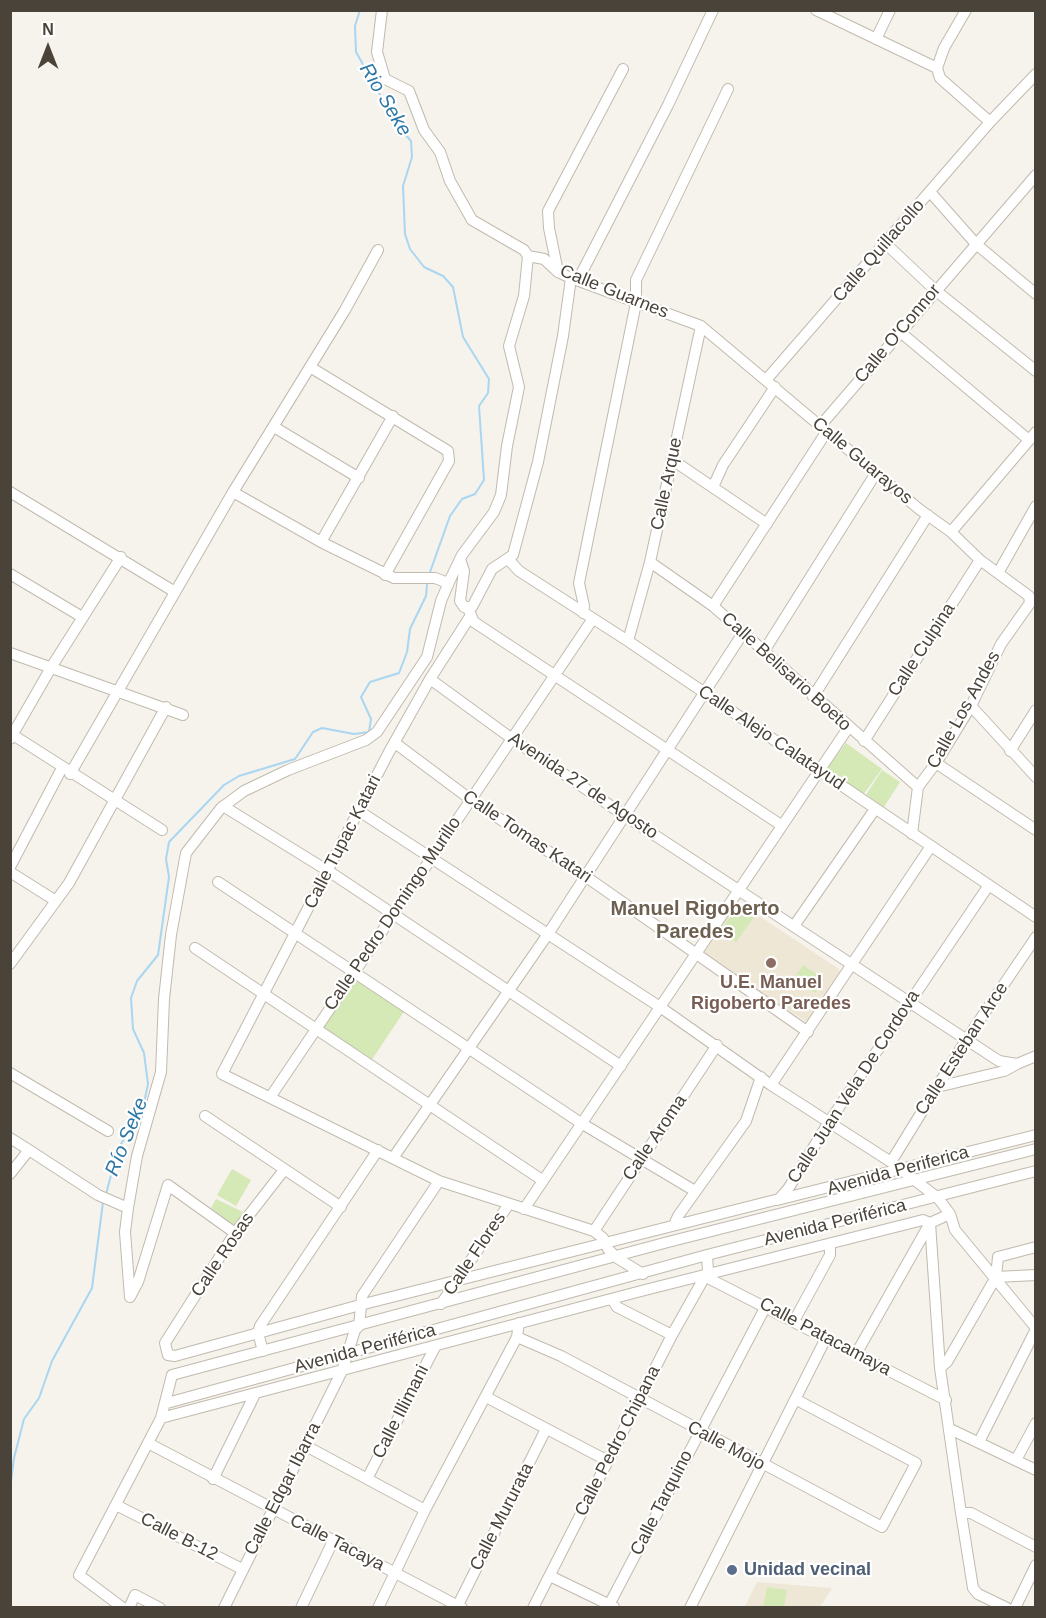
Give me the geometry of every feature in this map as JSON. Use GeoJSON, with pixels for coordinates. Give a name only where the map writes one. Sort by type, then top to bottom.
{"type":"FeatureCollection","features":[{"type":"Feature","properties":{"kind":"street","name":"Calle Guarnes"},"geometry":{"type":"LineString","coordinates":[[382,10],[377,52],[384,79],[409,91],[424,130],[440,152],[450,181],[472,220],[524,250],[528,256],[544,259],[558,272],[700,326]]}},
{"type":"Feature","properties":{"kind":"street"},"geometry":{"type":"LineString","coordinates":[[508,559],[513,555],[538,462],[575,279],[668,105],[713,10]]}},
{"type":"Feature","properties":{"kind":"street"},"geometry":{"type":"LineString","coordinates":[[816,10],[937,68]]}},
{"type":"Feature","properties":{"kind":"street"},"geometry":{"type":"LineString","coordinates":[[876,39],[890,10]]}},
{"type":"Feature","properties":{"kind":"street"},"geometry":{"type":"LineString","coordinates":[[966,10],[944,48],[937,68],[940,78],[990,122]]}},
{"type":"Feature","properties":{"kind":"street"},"geometry":{"type":"LineString","coordinates":[[558,272],[548,211],[623,69]]}},
{"type":"Feature","properties":{"kind":"street","name":"Calle Quillacollo"},"geometry":{"type":"LineString","coordinates":[[713,487],[723,465],[771,383],[885,243],[1035,74]]}},
{"type":"Feature","properties":{"kind":"street"},"geometry":{"type":"LineString","coordinates":[[583,613],[584,606],[579,583],[636,303],[636,280],[728,89]]}},
{"type":"Feature","properties":{"kind":"street","name":"Calle O'Connor"},"geometry":{"type":"LineString","coordinates":[[713,606],[767,524],[824,428],[899,331],[1035,175]]}},
{"type":"Feature","properties":{"kind":"street"},"geometry":{"type":"LineString","coordinates":[[931,193],[976,244],[1035,294]]}},
{"type":"Feature","properties":{"kind":"street"},"geometry":{"type":"LineString","coordinates":[[885,243],[935,290],[1035,371]]}},
{"type":"Feature","properties":{"kind":"street"},"geometry":{"type":"LineString","coordinates":[[10,867],[66,771],[118,690],[378,250]]}},
{"type":"Feature","properties":{"kind":"street"},"geometry":{"type":"LineString","coordinates":[[236,1233],[168,1185],[138,1282],[130,1297],[126,1232],[128,1208],[137,1156],[161,1072],[164,999],[180,877],[191,844],[223,806],[244,791],[288,770],[366,740],[376,732],[427,657],[441,601],[448,583],[460,559],[494,512],[501,495],[507,446],[519,387],[509,346],[524,296],[528,256]]}},
{"type":"Feature","properties":{"kind":"street","name":"Calle Guarayos"},"geometry":{"type":"LineString","coordinates":[[700,326],[876,473],[951,532],[980,560],[1031,592]]}},
{"type":"Feature","properties":{"kind":"street","name":"Calle Arque"},"geometry":{"type":"LineString","coordinates":[[628,641],[651,562],[700,326]]}},
{"type":"Feature","properties":{"kind":"street"},"geometry":{"type":"LineString","coordinates":[[899,331],[1032,436],[951,532]]}},
{"type":"Feature","properties":{"kind":"street"},"geometry":{"type":"LineString","coordinates":[[310,367],[446,447],[449,461],[385,575]]}},
{"type":"Feature","properties":{"kind":"street"},"geometry":{"type":"LineString","coordinates":[[321,542],[393,416]]}},
{"type":"Feature","properties":{"kind":"street"},"geometry":{"type":"LineString","coordinates":[[274,427],[359,478]]}},
{"type":"Feature","properties":{"kind":"street"},"geometry":{"type":"LineString","coordinates":[[671,459],[767,524]]}},
{"type":"Feature","properties":{"kind":"street"},"geometry":{"type":"LineString","coordinates":[[764,651],[876,473]]}},
{"type":"Feature","properties":{"kind":"street"},"geometry":{"type":"LineString","coordinates":[[10,492],[121,556],[175,592]]}},
{"type":"Feature","properties":{"kind":"street"},"geometry":{"type":"LineString","coordinates":[[233,492],[385,575],[394,578],[435,578],[448,583]]}},
{"type":"Feature","properties":{"kind":"street"},"geometry":{"type":"LineString","coordinates":[[998,573],[1035,506]]}},
{"type":"Feature","properties":{"kind":"street"},"geometry":{"type":"LineString","coordinates":[[813,697],[928,515]]}},
{"type":"Feature","properties":{"kind":"street"},"geometry":{"type":"LineString","coordinates":[[121,556],[52,666],[12,737],[162,830]]}},
{"type":"Feature","properties":{"kind":"street"},"geometry":{"type":"LineString","coordinates":[[460,559],[464,571],[460,601],[469,611],[474,622],[781,825]]}},
{"type":"Feature","properties":{"kind":"street","name":"Calle Tupac Katari"},"geometry":{"type":"LineString","coordinates":[[271,1096],[222,1074],[395,742],[476,602],[492,569],[508,559]]}},
{"type":"Feature","properties":{"kind":"street","name":"Calle Alejo Calatayud"},"geometry":{"type":"LineString","coordinates":[[508,559],[519,571],[819,768],[875,809],[1035,916]]}},
{"type":"Feature","properties":{"kind":"street","name":"Calle Culpina"},"geometry":{"type":"LineString","coordinates":[[864,741],[980,560]]}},
{"type":"Feature","properties":{"kind":"street","name":"Calle Belisario Boeto"},"geometry":{"type":"LineString","coordinates":[[651,562],[713,606],[848,728],[918,787]]}},
{"type":"Feature","properties":{"kind":"street"},"geometry":{"type":"LineString","coordinates":[[10,573],[82,617]]}},
{"type":"Feature","properties":{"kind":"street","name":"Calle Los Andes"},"geometry":{"type":"LineString","coordinates":[[912,834],[918,787],[936,763],[971,706],[1001,644],[1030,603],[1031,592]]}},
{"type":"Feature","properties":{"kind":"street","name":"Calle Pedro Domingo Murillo"},"geometry":{"type":"LineString","coordinates":[[271,1096],[592,620]]}},
{"type":"Feature","properties":{"kind":"street"},"geometry":{"type":"LineString","coordinates":[[393,1158],[548,934],[743,633]]}},
{"type":"Feature","properties":{"kind":"street"},"geometry":{"type":"LineString","coordinates":[[10,653],[52,666],[183,715]]}},
{"type":"Feature","properties":{"kind":"street","name":"Avenida 27 de Agosto"},"geometry":{"type":"LineString","coordinates":[[430,679],[511,738],[624,815],[966,1040],[999,1061],[1017,1064]]}},
{"type":"Feature","properties":{"kind":"street"},"geometry":{"type":"LineString","coordinates":[[971,706],[1035,777]]}},
{"type":"Feature","properties":{"kind":"street"},"geometry":{"type":"LineString","coordinates":[[10,964],[75,873],[166,707]]}},
{"type":"Feature","properties":{"kind":"street"},"geometry":{"type":"LineString","coordinates":[[1010,751],[1035,710]]}},
{"type":"Feature","properties":{"kind":"street"},"geometry":{"type":"LineString","coordinates":[[524,1209],[848,728]]}},
{"type":"Feature","properties":{"kind":"street","name":"Calle Tomas Katari"},"geometry":{"type":"LineString","coordinates":[[395,742],[470,799],[585,876],[808,1032]]}},
{"type":"Feature","properties":{"kind":"street"},"geometry":{"type":"LineString","coordinates":[[936,763],[1035,830]]}},
{"type":"Feature","properties":{"kind":"street"},"geometry":{"type":"LineString","coordinates":[[223,806],[328,871],[621,1066]]}},
{"type":"Feature","properties":{"kind":"street"},"geometry":{"type":"LineString","coordinates":[[794,926],[875,809]]}},
{"type":"Feature","properties":{"kind":"street"},"geometry":{"type":"LineString","coordinates":[[359,811],[660,1006],[771,1085],[891,1162],[938,1198],[950,1214],[955,1230],[1035,1329],[979,1442]]}},
{"type":"Feature","properties":{"kind":"street"},"geometry":{"type":"LineString","coordinates":[[771,1085],[931,846]]}},
{"type":"Feature","properties":{"kind":"street"},"geometry":{"type":"LineString","coordinates":[[10,872],[56,901]]}},
{"type":"Feature","properties":{"kind":"street"},"geometry":{"type":"LineString","coordinates":[[218,882],[581,1123],[695,1191]]}},
{"type":"Feature","properties":{"kind":"street","name":"Calle Juan Vela De Cordova"},"geometry":{"type":"LineString","coordinates":[[165,1343],[168,1354],[175,1356],[360,1305],[776,1200],[788,1189],[829,1122],[989,885]]}},
{"type":"Feature","properties":{"kind":"street","name":"Calle Esteban Arce"},"geometry":{"type":"LineString","coordinates":[[891,1162],[966,1040],[1035,937]]}},
{"type":"Feature","properties":{"kind":"street"},"geometry":{"type":"LineString","coordinates":[[195,948],[542,1180]]}},
{"type":"Feature","properties":{"kind":"street","name":"Calle Aroma"},"geometry":{"type":"LineString","coordinates":[[594,1231],[717,1045]]}},
{"type":"Feature","properties":{"kind":"street"},"geometry":{"type":"LineString","coordinates":[[937,1087],[1004,1071],[1035,1056]]}},
{"type":"Feature","properties":{"kind":"street"},"geometry":{"type":"LineString","coordinates":[[10,1073],[108,1131]]}},
{"type":"Feature","properties":{"kind":"street"},"geometry":{"type":"LineString","coordinates":[[674,1225],[695,1191],[746,1121],[761,1077]]}},
{"type":"Feature","properties":{"kind":"street"},"geometry":{"type":"LineString","coordinates":[[271,1096],[439,1181],[594,1231],[603,1238],[605,1244],[617,1258],[643,1274]]}},
{"type":"Feature","properties":{"kind":"street"},"geometry":{"type":"LineString","coordinates":[[205,1116],[341,1206]]}},
{"type":"Feature","properties":{"kind":"street","name":"Avenida Periferica"},"geometry":{"type":"LineString","coordinates":[[776,1200],[1035,1135]]}},
{"type":"Feature","properties":{"kind":"street"},"geometry":{"type":"LineString","coordinates":[[10,1138],[103,1198],[128,1208]]}},
{"type":"Feature","properties":{"kind":"street","name":"Avenida Periférica"},"geometry":{"type":"LineString","coordinates":[[1035,1149],[772,1216],[172,1375],[167,1403],[707,1255],[938,1198],[1035,1171]]}},
{"type":"Feature","properties":{"kind":"street"},"geometry":{"type":"LineString","coordinates":[[10,1174],[28,1150]]}},
{"type":"Feature","properties":{"kind":"street"},"geometry":{"type":"LineString","coordinates":[[263,1351],[258,1333],[262,1322],[378,1150]]}},
{"type":"Feature","properties":{"kind":"street","name":"Calle Rosas"},"geometry":{"type":"LineString","coordinates":[[165,1343],[236,1233],[284,1170]]}},
{"type":"Feature","properties":{"kind":"street"},"geometry":{"type":"LineString","coordinates":[[360,1305],[367,1287],[439,1181]]}},
{"type":"Feature","properties":{"kind":"street"},"geometry":{"type":"LineString","coordinates":[[772,1216],[776,1200]]}},
{"type":"Feature","properties":{"kind":"street","name":"Calle Flores"},"geometry":{"type":"LineString","coordinates":[[441,1304],[509,1204]]}},
{"type":"Feature","properties":{"kind":"street"},"geometry":{"type":"LineString","coordinates":[[856,1354],[930,1223],[950,1214]]}},
{"type":"Feature","properties":{"kind":"street"},"geometry":{"type":"LineString","coordinates":[[161,1418],[519,1323],[923,1220],[930,1223]]}},
{"type":"Feature","properties":{"kind":"street"},"geometry":{"type":"LineString","coordinates":[[930,1223],[940,1368],[973,1588],[978,1594],[1007,1608]]}},
{"type":"Feature","properties":{"kind":"street"},"geometry":{"type":"LineString","coordinates":[[794,1321],[830,1255],[830,1244]]}},
{"type":"Feature","properties":{"kind":"street"},"geometry":{"type":"LineString","coordinates":[[940,1368],[947,1362],[996,1278],[998,1257],[1035,1247]]}},
{"type":"Feature","properties":{"kind":"street"},"geometry":{"type":"LineString","coordinates":[[704,1276],[708,1271],[707,1255]]}},
{"type":"Feature","properties":{"kind":"street"},"geometry":{"type":"LineString","coordinates":[[996,1278],[1035,1275]]}},
{"type":"Feature","properties":{"kind":"street","name":"Calle Patacamaya"},"geometry":{"type":"LineString","coordinates":[[704,1276],[945,1400]]}},
{"type":"Feature","properties":{"kind":"street","name":"Calle Pedro Chipana"},"geometry":{"type":"LineString","coordinates":[[533,1608],[704,1276]]}},
{"type":"Feature","properties":{"kind":"street"},"geometry":{"type":"LineString","coordinates":[[612,1299],[617,1307],[672,1335]]}},
{"type":"Feature","properties":{"kind":"street","name":"Calle Edgar Ibarra"},"geometry":{"type":"LineString","coordinates":[[224,1608],[342,1371],[349,1354],[352,1337],[359,1326],[360,1305]]}},
{"type":"Feature","properties":{"kind":"street","name":"Calle Tarquino"},"geometry":{"type":"LineString","coordinates":[[612,1606],[699,1432],[766,1306]]}},
{"type":"Feature","properties":{"kind":"street"},"geometry":{"type":"LineString","coordinates":[[378,1608],[425,1510],[517,1337],[519,1323]]}},
{"type":"Feature","properties":{"kind":"street","name":"Calle Mojo"},"geometry":{"type":"LineString","coordinates":[[517,1337],[561,1356],[699,1432],[882,1527],[916,1463],[795,1399]]}},
{"type":"Feature","properties":{"kind":"street"},"geometry":{"type":"LineString","coordinates":[[690,1608],[826,1338]]}},
{"type":"Feature","properties":{"kind":"street","name":"Calle Illimani"},"geometry":{"type":"LineString","coordinates":[[368,1477],[435,1347]]}},
{"type":"Feature","properties":{"kind":"street"},"geometry":{"type":"LineString","coordinates":[[213,1479],[255,1394]]}},
{"type":"Feature","properties":{"kind":"street"},"geometry":{"type":"LineString","coordinates":[[486,1397],[608,1461]]}},
{"type":"Feature","properties":{"kind":"street"},"geometry":{"type":"LineString","coordinates":[[123,1608],[79,1575],[167,1403]]}},
{"type":"Feature","properties":{"kind":"street"},"geometry":{"type":"LineString","coordinates":[[1016,1460],[1035,1423]]}},
{"type":"Feature","properties":{"kind":"street","name":"Calle Mururata"},"geometry":{"type":"LineString","coordinates":[[460,1606],[546,1429]]}},
{"type":"Feature","properties":{"kind":"street"},"geometry":{"type":"LineString","coordinates":[[950,1429],[1035,1470]]}},
{"type":"Feature","properties":{"kind":"street","name":"Calle Tacaya"},"geometry":{"type":"LineString","coordinates":[[148,1443],[213,1479],[460,1606]]}},
{"type":"Feature","properties":{"kind":"street"},"geometry":{"type":"LineString","coordinates":[[306,1446],[368,1477],[425,1510]]}},
{"type":"Feature","properties":{"kind":"street","name":"Calle B-12"},"geometry":{"type":"LineString","coordinates":[[116,1505],[242,1569]]}},
{"type":"Feature","properties":{"kind":"street"},"geometry":{"type":"LineString","coordinates":[[961,1512],[970,1513],[1035,1547]]}},
{"type":"Feature","properties":{"kind":"street"},"geometry":{"type":"LineString","coordinates":[[301,1608],[333,1541]]}},
{"type":"Feature","properties":{"kind":"street"},"geometry":{"type":"LineString","coordinates":[[1015,1608],[1035,1565]]}},
{"type":"Feature","properties":{"kind":"street"},"geometry":{"type":"LineString","coordinates":[[550,1576],[612,1606]]}},
{"type":"Feature","properties":{"kind":"street"},"geometry":{"type":"LineString","coordinates":[[129,1608],[135,1595],[160,1608]]}},
{"type":"Feature","properties":{"kind":"shaded area"},"geometry":{"type":"Polygon","coordinates":[[[735,903],[740,903],[839,969],[840,972],[807,1022],[702,955],[735,903]]]}},
{"type":"Feature","properties":{"kind":"shaded area"},"geometry":{"type":"Polygon","coordinates":[[[757,1582],[832,1588],[820,1607],[744,1608],[757,1582]]]}},
{"type":"Feature","properties":{"kind":"green space"},"geometry":{"type":"Polygon","coordinates":[[[846,743],[882,769],[863,795],[827,769],[846,743]]]}},
{"type":"Feature","properties":{"kind":"green space"},"geometry":{"type":"Polygon","coordinates":[[[882,770],[900,782],[884,807],[866,795],[882,770]]]}},
{"type":"Feature","properties":{"kind":"green space"},"geometry":{"type":"Polygon","coordinates":[[[738,906],[754,917],[736,942],[720,931],[738,906]]]}},
{"type":"Feature","properties":{"kind":"green space"},"geometry":{"type":"Polygon","coordinates":[[[803,965],[824,979],[815,993],[794,979],[803,965]]]}},
{"type":"Feature","properties":{"kind":"green space"},"geometry":{"type":"Polygon","coordinates":[[[355,977],[405,1010],[371,1061],[321,1028],[355,977]]]}},
{"type":"Feature","properties":{"kind":"green space"},"geometry":{"type":"Polygon","coordinates":[[[232,1169],[251,1180],[236,1206],[217,1195],[232,1169]]]}},
{"type":"Feature","properties":{"kind":"green space"},"geometry":{"type":"Polygon","coordinates":[[[216,1199],[243,1212],[237,1222],[232,1225],[211,1208],[216,1199]]]}},
{"type":"Feature","properties":{"kind":"green space"},"geometry":{"type":"Polygon","coordinates":[[[767,1587],[787,1590],[784,1607],[763,1607],[767,1587]]]}},
{"type":"Feature","properties":{"kind":"waterway","name":"Rio Seke"},"geometry":{"type":"LineString","coordinates":[[360,10],[355,26],[356,52],[397,125],[411,141],[412,157],[403,186],[405,234],[410,249],[424,267],[443,276],[453,287],[463,337],[489,379],[488,393],[479,406],[484,480],[475,494],[462,499],[450,516],[430,572]]}},
{"type":"Feature","properties":{"kind":"waterway","name":"Río Seke"},"geometry":{"type":"LineString","coordinates":[[106,1194],[118,1149],[143,1108],[148,1084],[144,1053],[133,1029],[131,998],[137,981],[158,955],[169,877],[166,859],[169,842],[224,785],[239,776],[295,759],[313,732],[322,728],[354,734],[369,732],[371,719],[361,697],[370,682],[399,673],[407,652],[410,629],[426,596],[427,585]]}},
{"type":"Feature","properties":{"kind":"waterway","name":"Río Seke"},"geometry":{"type":"LineString","coordinates":[[10,1488],[14,1458],[24,1419],[39,1398],[52,1361],[92,1288],[103,1202]]}},
{"type":"Feature","properties":{"kind":"waterway","name":"Río Seke"},"geometry":{"type":"LineString","coordinates":[[10,1529],[10,1567]]}},
{"type":"Feature","properties":{"kind":"place","name":"U.E. Manuel Rigoberto Paredes"},"geometry":{"type":"Point","coordinates":[771,963]}},
{"type":"Feature","properties":{"kind":"place","name":"Unidad vecinal"},"geometry":{"type":"Point","coordinates":[732,1570]}},
{"type":"Feature","properties":{"kind":"district","name":"Manuel Rigoberto Paredes"},"geometry":{"type":"Point","coordinates":[695,920]}}]}
